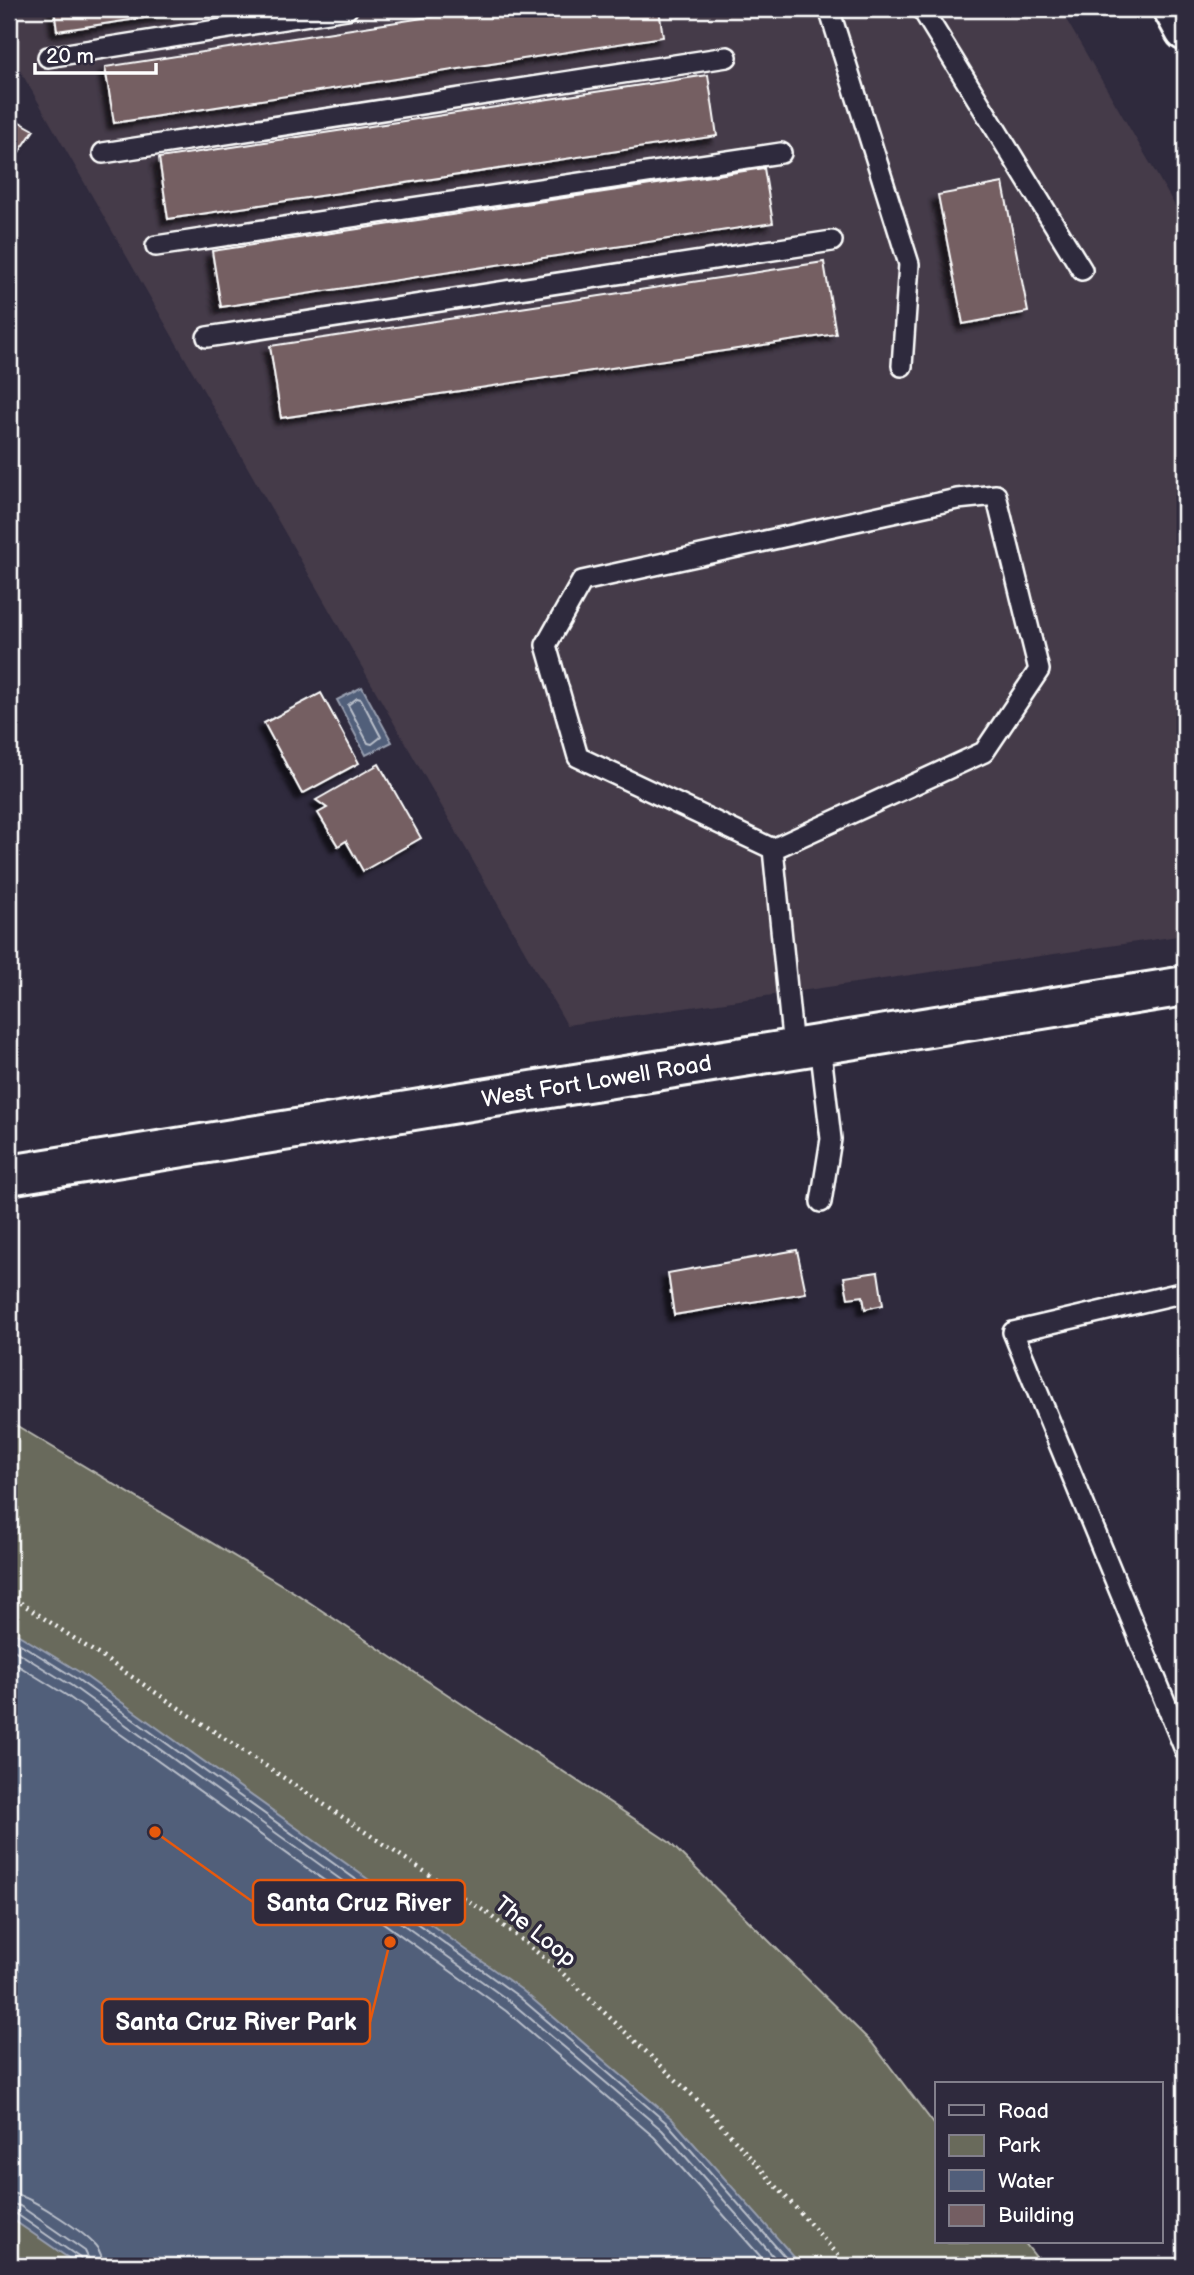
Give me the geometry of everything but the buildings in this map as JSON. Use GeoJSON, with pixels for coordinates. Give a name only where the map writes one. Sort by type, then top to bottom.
{"type":"FeatureCollection","features":[{"type":"Feature","properties":{"kind":"street"},"geometry":{"type":"LineString","coordinates":[[1173,9],[1185,31]]}},
{"type":"Feature","properties":{"kind":"street","name":"West Fort Lowell Road"},"geometry":{"type":"LineString","coordinates":[[9,1175],[447,1107],[806,1046],[1185,986]]}},
{"type":"Feature","properties":{"kind":"lane"},"geometry":{"type":"LineString","coordinates":[[48,57],[347,9]]}},
{"type":"Feature","properties":{"kind":"lane"},"geometry":{"type":"LineString","coordinates":[[829,9],[909,264],[902,366]]}},
{"type":"Feature","properties":{"kind":"lane"},"geometry":{"type":"LineString","coordinates":[[922,9],[1082,270]]}},
{"type":"Feature","properties":{"kind":"lane"},"geometry":{"type":"LineString","coordinates":[[103,153],[727,57]]}},
{"type":"Feature","properties":{"kind":"lane"},"geometry":{"type":"LineString","coordinates":[[156,246],[781,153]]}},
{"type":"Feature","properties":{"kind":"lane"},"geometry":{"type":"LineString","coordinates":[[207,337],[832,241]]}},
{"type":"Feature","properties":{"kind":"lane"},"geometry":{"type":"LineString","coordinates":[[996,495],[1039,670],[984,752],[773,849],[578,757],[546,645],[582,581],[957,499],[996,495]]}},
{"type":"Feature","properties":{"kind":"lane"},"geometry":{"type":"LineString","coordinates":[[773,849],[806,1046],[831,1139],[821,1202]]}},
{"type":"Feature","properties":{"kind":"lane"},"geometry":{"type":"LineString","coordinates":[[1185,1292],[1013,1332],[1185,1750]]}},
{"type":"Feature","properties":{"kind":"path","name":"The Loop"},"geometry":{"type":"LineString","coordinates":[[9,1595],[487,1913],[557,1968],[706,2108],[848,2266]]}},
{"type":"Feature","properties":{"kind":"shaded area"},"geometry":{"type":"Polygon","coordinates":[[[9,9],[1060,9],[1185,223],[1185,935],[567,1025],[9,51],[9,9]]]}},
{"type":"Feature","properties":{"kind":"green space"},"geometry":{"type":"Polygon","coordinates":[[[9,1421],[297,1594],[669,1842],[872,2043],[935,2125],[935,2244],[1026,2244],[1043,2266],[9,2266],[9,1421]]]}},
{"type":"Feature","properties":{"kind":"water"},"geometry":{"type":"Polygon","coordinates":[[[362,687],[392,742],[366,755],[337,700],[362,687]]]}},
{"type":"Feature","properties":{"kind":"water"},"geometry":{"type":"Polygon","coordinates":[[[9,1629],[81,1673],[522,1990],[672,2119],[802,2266],[80,2266],[9,2217],[9,1629]]]}},
{"type":"Feature","properties":{"kind":"place","name":"Santa Cruz River"},"geometry":{"type":"Point","coordinates":[155,1832]}},
{"type":"Feature","properties":{"kind":"place","name":"Santa Cruz River Park"},"geometry":{"type":"Point","coordinates":[390,1942]}}]}
